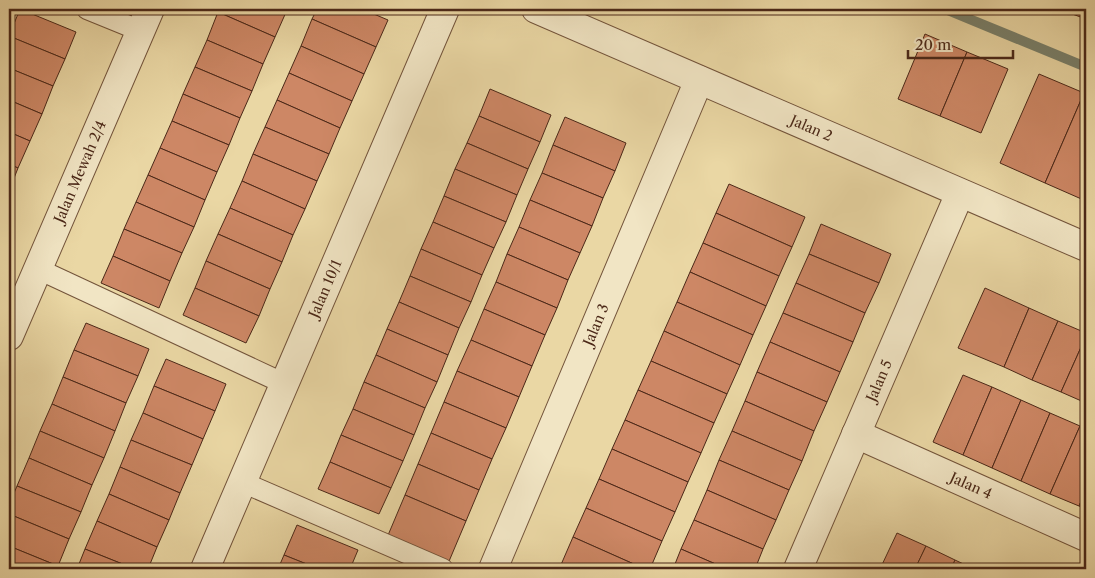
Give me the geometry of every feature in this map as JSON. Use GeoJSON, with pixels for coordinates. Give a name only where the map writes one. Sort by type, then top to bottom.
{"type":"FeatureCollection","features":[{"type":"Feature","properties":{"kind":"street","name":"Jalan 10/1"},"geometry":{"type":"LineString","coordinates":[[205,569],[445,9]]}},
{"type":"Feature","properties":{"kind":"street","name":"Jalan 2"},"geometry":{"type":"LineString","coordinates":[[536,9],[1086,247]]}},
{"type":"Feature","properties":{"kind":"street","name":"Jalan Mewah 2/4"},"geometry":{"type":"LineString","coordinates":[[9,336],[145,20]]}},
{"type":"Feature","properties":{"kind":"street","name":"Jalan 3"},"geometry":{"type":"LineString","coordinates":[[493,569],[699,80]]}},
{"type":"Feature","properties":{"kind":"street","name":"Jalan 5"},"geometry":{"type":"LineString","coordinates":[[798,569],[960,193]]}},
{"type":"Feature","properties":{"kind":"street","name":"Jalan 4"},"geometry":{"type":"LineString","coordinates":[[856,434],[1086,537]]}},
{"type":"Feature","properties":{"kind":"lane"},"geometry":{"type":"LineString","coordinates":[[88,9],[145,20]]}},
{"type":"Feature","properties":{"kind":"lane"},"geometry":{"type":"LineString","coordinates":[[38,269],[285,384]]}},
{"type":"Feature","properties":{"kind":"lane"},"geometry":{"type":"LineString","coordinates":[[242,482],[443,569]]}},
{"type":"Feature","properties":{"kind":"building"},"geometry":{"type":"Polygon","coordinates":[[[20,9],[76,32],[65,59],[9,36],[20,9]]]}},
{"type":"Feature","properties":{"kind":"building"},"geometry":{"type":"Polygon","coordinates":[[[220,9],[287,10],[275,37],[218,12],[220,9]]]}},
{"type":"Feature","properties":{"kind":"building"},"geometry":{"type":"Polygon","coordinates":[[[317,9],[362,9],[388,20],[376,47],[312,19],[317,9]]]}},
{"type":"Feature","properties":{"kind":"building"},"geometry":{"type":"Polygon","coordinates":[[[1064,9],[1086,9],[1086,19],[1064,11],[1064,9]]]}},
{"type":"Feature","properties":{"kind":"building"},"geometry":{"type":"Polygon","coordinates":[[[218,12],[275,37],[263,64],[207,40],[218,12]]]}},
{"type":"Feature","properties":{"kind":"building"},"geometry":{"type":"Polygon","coordinates":[[[312,19],[376,47],[364,74],[301,46],[312,19]]]}},
{"type":"Feature","properties":{"kind":"building"},"geometry":{"type":"Polygon","coordinates":[[[925,34],[967,52],[940,116],[898,99],[925,34]]]}},
{"type":"Feature","properties":{"kind":"building"},"geometry":{"type":"Polygon","coordinates":[[[9,36],[65,59],[53,86],[9,68],[9,36]]]}},
{"type":"Feature","properties":{"kind":"building"},"geometry":{"type":"Polygon","coordinates":[[[207,40],[263,64],[252,91],[195,67],[207,40]]]}},
{"type":"Feature","properties":{"kind":"building"},"geometry":{"type":"Polygon","coordinates":[[[301,46],[364,74],[352,101],[289,73],[301,46]]]}},
{"type":"Feature","properties":{"kind":"building"},"geometry":{"type":"Polygon","coordinates":[[[967,52],[1008,69],[981,133],[940,116],[967,52]]]}},
{"type":"Feature","properties":{"kind":"building"},"geometry":{"type":"Polygon","coordinates":[[[195,67],[252,91],[240,118],[183,94],[195,67]]]}},
{"type":"Feature","properties":{"kind":"building"},"geometry":{"type":"Polygon","coordinates":[[[9,68],[53,86],[42,114],[9,100],[9,68]]]}},
{"type":"Feature","properties":{"kind":"building"},"geometry":{"type":"Polygon","coordinates":[[[289,73],[352,101],[340,128],[277,100],[289,73]]]}},
{"type":"Feature","properties":{"kind":"building"},"geometry":{"type":"Polygon","coordinates":[[[1039,74],[1084,93],[1045,183],[1000,163],[1039,74]]]}},
{"type":"Feature","properties":{"kind":"building"},"geometry":{"type":"Polygon","coordinates":[[[490,89],[551,115],[540,142],[479,116],[490,89]]]}},
{"type":"Feature","properties":{"kind":"building"},"geometry":{"type":"Polygon","coordinates":[[[1084,93],[1086,94],[1086,201],[1045,183],[1084,93]]]}},
{"type":"Feature","properties":{"kind":"building"},"geometry":{"type":"Polygon","coordinates":[[[183,94],[240,118],[229,145],[172,121],[183,94]]]}},
{"type":"Feature","properties":{"kind":"building"},"geometry":{"type":"Polygon","coordinates":[[[9,100],[42,114],[30,141],[9,132],[9,100]]]}},
{"type":"Feature","properties":{"kind":"building"},"geometry":{"type":"Polygon","coordinates":[[[277,100],[340,128],[329,154],[265,127],[277,100]]]}},
{"type":"Feature","properties":{"kind":"building"},"geometry":{"type":"Polygon","coordinates":[[[479,116],[540,142],[528,169],[467,143],[479,116]]]}},
{"type":"Feature","properties":{"kind":"building"},"geometry":{"type":"Polygon","coordinates":[[[565,117],[626,143],[615,171],[553,145],[565,117]]]}},
{"type":"Feature","properties":{"kind":"building"},"geometry":{"type":"Polygon","coordinates":[[[172,121],[229,145],[217,172],[160,148],[172,121]]]}},
{"type":"Feature","properties":{"kind":"building"},"geometry":{"type":"Polygon","coordinates":[[[265,127],[329,154],[317,181],[253,154],[265,127]]]}},
{"type":"Feature","properties":{"kind":"building"},"geometry":{"type":"Polygon","coordinates":[[[9,132],[30,141],[18,168],[9,164],[9,132]]]}},
{"type":"Feature","properties":{"kind":"building"},"geometry":{"type":"Polygon","coordinates":[[[467,143],[528,169],[517,195],[455,169],[467,143]]]}},
{"type":"Feature","properties":{"kind":"building"},"geometry":{"type":"Polygon","coordinates":[[[553,145],[615,171],[603,198],[542,173],[553,145]]]}},
{"type":"Feature","properties":{"kind":"building"},"geometry":{"type":"Polygon","coordinates":[[[160,148],[217,172],[205,200],[148,175],[160,148]]]}},
{"type":"Feature","properties":{"kind":"building"},"geometry":{"type":"Polygon","coordinates":[[[253,154],[317,181],[305,209],[242,181],[253,154]]]}},
{"type":"Feature","properties":{"kind":"building"},"geometry":{"type":"Polygon","coordinates":[[[9,164],[18,168],[9,191],[9,164]]]}},
{"type":"Feature","properties":{"kind":"building"},"geometry":{"type":"Polygon","coordinates":[[[455,169],[517,195],[506,222],[444,196],[455,169]]]}},
{"type":"Feature","properties":{"kind":"building"},"geometry":{"type":"Polygon","coordinates":[[[542,173],[603,198],[592,226],[530,200],[542,173]]]}},
{"type":"Feature","properties":{"kind":"building"},"geometry":{"type":"Polygon","coordinates":[[[148,175],[205,200],[194,227],[136,202],[148,175]]]}},
{"type":"Feature","properties":{"kind":"building"},"geometry":{"type":"Polygon","coordinates":[[[242,181],[305,209],[293,235],[230,208],[242,181]]]}},
{"type":"Feature","properties":{"kind":"building"},"geometry":{"type":"Polygon","coordinates":[[[729,184],[805,217],[792,247],[716,213],[729,184]]]}},
{"type":"Feature","properties":{"kind":"building"},"geometry":{"type":"Polygon","coordinates":[[[444,196],[506,222],[494,248],[433,222],[444,196]]]}},
{"type":"Feature","properties":{"kind":"building"},"geometry":{"type":"Polygon","coordinates":[[[530,200],[592,226],[580,253],[519,227],[530,200]]]}},
{"type":"Feature","properties":{"kind":"building"},"geometry":{"type":"Polygon","coordinates":[[[136,202],[194,227],[182,253],[124,229],[136,202]]]}},
{"type":"Feature","properties":{"kind":"building"},"geometry":{"type":"Polygon","coordinates":[[[230,208],[293,235],[282,262],[218,234],[230,208]]]}},
{"type":"Feature","properties":{"kind":"building"},"geometry":{"type":"Polygon","coordinates":[[[716,213],[792,247],[779,276],[703,243],[716,213]]]}},
{"type":"Feature","properties":{"kind":"building"},"geometry":{"type":"Polygon","coordinates":[[[433,222],[494,248],[482,275],[421,249],[433,222]]]}},
{"type":"Feature","properties":{"kind":"building"},"geometry":{"type":"Polygon","coordinates":[[[821,224],[891,254],[879,283],[809,254],[821,224]]]}},
{"type":"Feature","properties":{"kind":"building"},"geometry":{"type":"Polygon","coordinates":[[[519,227],[580,253],[568,280],[507,254],[519,227]]]}},
{"type":"Feature","properties":{"kind":"building"},"geometry":{"type":"Polygon","coordinates":[[[124,229],[182,253],[170,281],[113,256],[124,229]]]}},
{"type":"Feature","properties":{"kind":"building"},"geometry":{"type":"Polygon","coordinates":[[[218,234],[282,262],[270,289],[206,261],[218,234]]]}},
{"type":"Feature","properties":{"kind":"building"},"geometry":{"type":"Polygon","coordinates":[[[703,243],[779,276],[766,306],[690,272],[703,243]]]}},
{"type":"Feature","properties":{"kind":"building"},"geometry":{"type":"Polygon","coordinates":[[[421,249],[482,275],[471,302],[410,276],[421,249]]]}},
{"type":"Feature","properties":{"kind":"building"},"geometry":{"type":"Polygon","coordinates":[[[507,254],[568,280],[557,308],[496,282],[507,254]]]}},
{"type":"Feature","properties":{"kind":"building"},"geometry":{"type":"Polygon","coordinates":[[[809,254],[879,283],[865,313],[796,283],[809,254]]]}},
{"type":"Feature","properties":{"kind":"building"},"geometry":{"type":"Polygon","coordinates":[[[113,256],[170,281],[159,308],[101,283],[113,256]]]}},
{"type":"Feature","properties":{"kind":"building"},"geometry":{"type":"Polygon","coordinates":[[[206,261],[270,289],[259,316],[195,288],[206,261]]]}},
{"type":"Feature","properties":{"kind":"building"},"geometry":{"type":"Polygon","coordinates":[[[690,272],[766,306],[753,335],[677,302],[690,272]]]}},
{"type":"Feature","properties":{"kind":"building"},"geometry":{"type":"Polygon","coordinates":[[[410,276],[471,302],[459,328],[399,302],[410,276]]]}},
{"type":"Feature","properties":{"kind":"building"},"geometry":{"type":"Polygon","coordinates":[[[496,282],[557,308],[545,335],[484,309],[496,282]]]}},
{"type":"Feature","properties":{"kind":"building"},"geometry":{"type":"Polygon","coordinates":[[[796,283],[865,313],[853,342],[783,313],[796,283]]]}},
{"type":"Feature","properties":{"kind":"building"},"geometry":{"type":"Polygon","coordinates":[[[195,288],[259,316],[246,343],[183,315],[195,288]]]}},
{"type":"Feature","properties":{"kind":"building"},"geometry":{"type":"Polygon","coordinates":[[[985,288],[1029,308],[1004,367],[958,348],[985,288]]]}},
{"type":"Feature","properties":{"kind":"building"},"geometry":{"type":"Polygon","coordinates":[[[399,302],[459,328],[448,355],[387,329],[399,302]]]}},
{"type":"Feature","properties":{"kind":"building"},"geometry":{"type":"Polygon","coordinates":[[[677,302],[753,335],[740,365],[664,331],[677,302]]]}},
{"type":"Feature","properties":{"kind":"building"},"geometry":{"type":"Polygon","coordinates":[[[1029,308],[1058,321],[1032,380],[1004,367],[1029,308]]]}},
{"type":"Feature","properties":{"kind":"building"},"geometry":{"type":"Polygon","coordinates":[[[484,309],[545,335],[532,366],[471,340],[484,309]]]}},
{"type":"Feature","properties":{"kind":"building"},"geometry":{"type":"Polygon","coordinates":[[[783,313],[853,342],[840,372],[770,342],[783,313]]]}},
{"type":"Feature","properties":{"kind":"building"},"geometry":{"type":"Polygon","coordinates":[[[1058,321],[1086,333],[1061,392],[1032,380],[1058,321]]]}},
{"type":"Feature","properties":{"kind":"building"},"geometry":{"type":"Polygon","coordinates":[[[86,323],[149,349],[138,376],[74,350],[86,323]]]}},
{"type":"Feature","properties":{"kind":"building"},"geometry":{"type":"Polygon","coordinates":[[[387,329],[448,355],[437,382],[376,355],[387,329]]]}},
{"type":"Feature","properties":{"kind":"building"},"geometry":{"type":"Polygon","coordinates":[[[664,331],[740,365],[727,394],[651,361],[664,331]]]}},
{"type":"Feature","properties":{"kind":"building"},"geometry":{"type":"Polygon","coordinates":[[[1086,336],[1086,403],[1061,392],[1086,336]]]}},
{"type":"Feature","properties":{"kind":"building"},"geometry":{"type":"Polygon","coordinates":[[[471,340],[532,366],[519,397],[457,371],[471,340]]]}},
{"type":"Feature","properties":{"kind":"building"},"geometry":{"type":"Polygon","coordinates":[[[770,342],[840,372],[827,402],[757,372],[770,342]]]}},
{"type":"Feature","properties":{"kind":"building"},"geometry":{"type":"Polygon","coordinates":[[[74,350],[138,376],[126,403],[63,377],[74,350]]]}},
{"type":"Feature","properties":{"kind":"building"},"geometry":{"type":"Polygon","coordinates":[[[376,355],[437,382],[425,408],[364,382],[376,355]]]}},
{"type":"Feature","properties":{"kind":"building"},"geometry":{"type":"Polygon","coordinates":[[[166,359],[226,384],[215,411],[154,386],[166,359]]]}},
{"type":"Feature","properties":{"kind":"building"},"geometry":{"type":"Polygon","coordinates":[[[651,361],[727,394],[714,423],[638,390],[651,361]]]}},
{"type":"Feature","properties":{"kind":"building"},"geometry":{"type":"Polygon","coordinates":[[[457,371],[519,397],[506,428],[444,402],[457,371]]]}},
{"type":"Feature","properties":{"kind":"building"},"geometry":{"type":"Polygon","coordinates":[[[757,372],[827,402],[814,431],[745,401],[757,372]]]}},
{"type":"Feature","properties":{"kind":"building"},"geometry":{"type":"Polygon","coordinates":[[[963,375],[992,387],[963,455],[933,442],[963,375]]]}},
{"type":"Feature","properties":{"kind":"building"},"geometry":{"type":"Polygon","coordinates":[[[63,377],[126,403],[115,431],[52,404],[63,377]]]}},
{"type":"Feature","properties":{"kind":"building"},"geometry":{"type":"Polygon","coordinates":[[[364,382],[425,408],[414,435],[353,409],[364,382]]]}},
{"type":"Feature","properties":{"kind":"building"},"geometry":{"type":"Polygon","coordinates":[[[154,386],[215,411],[203,439],[143,413],[154,386]]]}},
{"type":"Feature","properties":{"kind":"building"},"geometry":{"type":"Polygon","coordinates":[[[992,387],[1021,400],[992,468],[963,455],[992,387]]]}},
{"type":"Feature","properties":{"kind":"building"},"geometry":{"type":"Polygon","coordinates":[[[638,390],[714,423],[701,453],[625,420],[638,390]]]}},
{"type":"Feature","properties":{"kind":"building"},"geometry":{"type":"Polygon","coordinates":[[[1021,400],[1050,413],[1021,481],[992,468],[1021,400]]]}},
{"type":"Feature","properties":{"kind":"building"},"geometry":{"type":"Polygon","coordinates":[[[745,401],[814,431],[802,461],[732,431],[745,401]]]}},
{"type":"Feature","properties":{"kind":"building"},"geometry":{"type":"Polygon","coordinates":[[[444,402],[506,428],[492,459],[431,433],[444,402]]]}},
{"type":"Feature","properties":{"kind":"building"},"geometry":{"type":"Polygon","coordinates":[[[52,404],[115,431],[104,458],[40,431],[52,404]]]}},
{"type":"Feature","properties":{"kind":"building"},"geometry":{"type":"Polygon","coordinates":[[[353,409],[414,435],[403,461],[341,435],[353,409]]]}},
{"type":"Feature","properties":{"kind":"building"},"geometry":{"type":"Polygon","coordinates":[[[143,413],[203,439],[192,465],[131,440],[143,413]]]}},
{"type":"Feature","properties":{"kind":"building"},"geometry":{"type":"Polygon","coordinates":[[[1050,413],[1080,426],[1050,494],[1021,481],[1050,413]]]}},
{"type":"Feature","properties":{"kind":"building"},"geometry":{"type":"Polygon","coordinates":[[[625,420],[701,453],[688,482],[612,449],[625,420]]]}},
{"type":"Feature","properties":{"kind":"building"},"geometry":{"type":"Polygon","coordinates":[[[1080,426],[1086,429],[1086,490],[1079,506],[1050,494],[1080,426]]]}},
{"type":"Feature","properties":{"kind":"building"},"geometry":{"type":"Polygon","coordinates":[[[40,431],[104,458],[92,485],[29,458],[40,431]]]}},
{"type":"Feature","properties":{"kind":"building"},"geometry":{"type":"Polygon","coordinates":[[[732,431],[802,461],[789,490],[719,460],[732,431]]]}},
{"type":"Feature","properties":{"kind":"building"},"geometry":{"type":"Polygon","coordinates":[[[431,433],[492,459],[479,490],[418,464],[431,433]]]}},
{"type":"Feature","properties":{"kind":"building"},"geometry":{"type":"Polygon","coordinates":[[[341,435],[403,461],[391,488],[330,462],[341,435]]]}},
{"type":"Feature","properties":{"kind":"building"},"geometry":{"type":"Polygon","coordinates":[[[131,440],[192,465],[180,493],[120,467],[131,440]]]}},
{"type":"Feature","properties":{"kind":"building"},"geometry":{"type":"Polygon","coordinates":[[[612,449],[688,482],[675,512],[599,479],[612,449]]]}},
{"type":"Feature","properties":{"kind":"building"},"geometry":{"type":"Polygon","coordinates":[[[29,458],[92,485],[81,512],[17,486],[29,458]]]}},
{"type":"Feature","properties":{"kind":"building"},"geometry":{"type":"Polygon","coordinates":[[[719,460],[789,490],[776,520],[707,490],[719,460]]]}},
{"type":"Feature","properties":{"kind":"building"},"geometry":{"type":"Polygon","coordinates":[[[330,462],[391,488],[379,514],[318,489],[330,462]]]}},
{"type":"Feature","properties":{"kind":"building"},"geometry":{"type":"Polygon","coordinates":[[[418,464],[479,490],[466,521],[405,495],[418,464]]]}},
{"type":"Feature","properties":{"kind":"building"},"geometry":{"type":"Polygon","coordinates":[[[120,467],[180,493],[169,520],[109,494],[120,467]]]}},
{"type":"Feature","properties":{"kind":"building"},"geometry":{"type":"Polygon","coordinates":[[[599,479],[675,512],[662,541],[586,508],[599,479]]]}},
{"type":"Feature","properties":{"kind":"building"},"geometry":{"type":"Polygon","coordinates":[[[17,486],[81,512],[69,539],[9,514],[9,505],[17,486]]]}},
{"type":"Feature","properties":{"kind":"building"},"geometry":{"type":"Polygon","coordinates":[[[707,490],[776,520],[763,549],[694,520],[707,490]]]}},
{"type":"Feature","properties":{"kind":"building"},"geometry":{"type":"Polygon","coordinates":[[[1086,490],[1086,510],[1079,506],[1086,490]]]}},
{"type":"Feature","properties":{"kind":"building"},"geometry":{"type":"Polygon","coordinates":[[[109,494],[169,520],[157,547],[97,521],[109,494]]]}},
{"type":"Feature","properties":{"kind":"building"},"geometry":{"type":"Polygon","coordinates":[[[405,495],[466,521],[447,566],[386,540],[405,495]]]}},
{"type":"Feature","properties":{"kind":"building"},"geometry":{"type":"Polygon","coordinates":[[[586,508],[662,541],[650,569],[645,569],[573,537],[586,508]]]}},
{"type":"Feature","properties":{"kind":"building"},"geometry":{"type":"Polygon","coordinates":[[[9,514],[69,539],[58,566],[9,546],[9,514]]]}},
{"type":"Feature","properties":{"kind":"building"},"geometry":{"type":"Polygon","coordinates":[[[694,520],[763,549],[755,569],[727,569],[681,549],[694,520]]]}},
{"type":"Feature","properties":{"kind":"building"},"geometry":{"type":"Polygon","coordinates":[[[97,521],[157,547],[148,569],[135,569],[85,549],[97,521]]]}},
{"type":"Feature","properties":{"kind":"building"},"geometry":{"type":"Polygon","coordinates":[[[297,525],[358,550],[350,569],[319,569],[284,555],[297,525]]]}},
{"type":"Feature","properties":{"kind":"building"},"geometry":{"type":"Polygon","coordinates":[[[897,533],[926,546],[915,569],[880,569],[897,533]]]}},
{"type":"Feature","properties":{"kind":"building"},"geometry":{"type":"Polygon","coordinates":[[[573,537],[645,569],[566,569],[560,567],[573,537]]]}},
{"type":"Feature","properties":{"kind":"building"},"geometry":{"type":"Polygon","coordinates":[[[9,546],[58,566],[57,569],[9,569],[9,546]]]}},
{"type":"Feature","properties":{"kind":"building"},"geometry":{"type":"Polygon","coordinates":[[[926,546],[955,560],[951,569],[915,569],[926,546]]]}},
{"type":"Feature","properties":{"kind":"building"},"geometry":{"type":"Polygon","coordinates":[[[85,549],[135,569],[77,569],[85,549]]]}},
{"type":"Feature","properties":{"kind":"building"},"geometry":{"type":"Polygon","coordinates":[[[681,549],[727,569],[673,569],[681,549]]]}},
{"type":"Feature","properties":{"kind":"building"},"geometry":{"type":"Polygon","coordinates":[[[284,555],[319,569],[278,569],[284,555]]]}},
{"type":"Feature","properties":{"kind":"building"},"geometry":{"type":"Polygon","coordinates":[[[955,560],[974,569],[951,569],[955,560]]]}},
{"type":"Feature","properties":{"kind":"building"},"geometry":{"type":"Polygon","coordinates":[[[376,565],[386,569],[374,569],[376,565]]]}},
{"type":"Feature","properties":{"kind":"waterway"},"geometry":{"type":"LineString","coordinates":[[945,9],[1086,67]]}}]}
